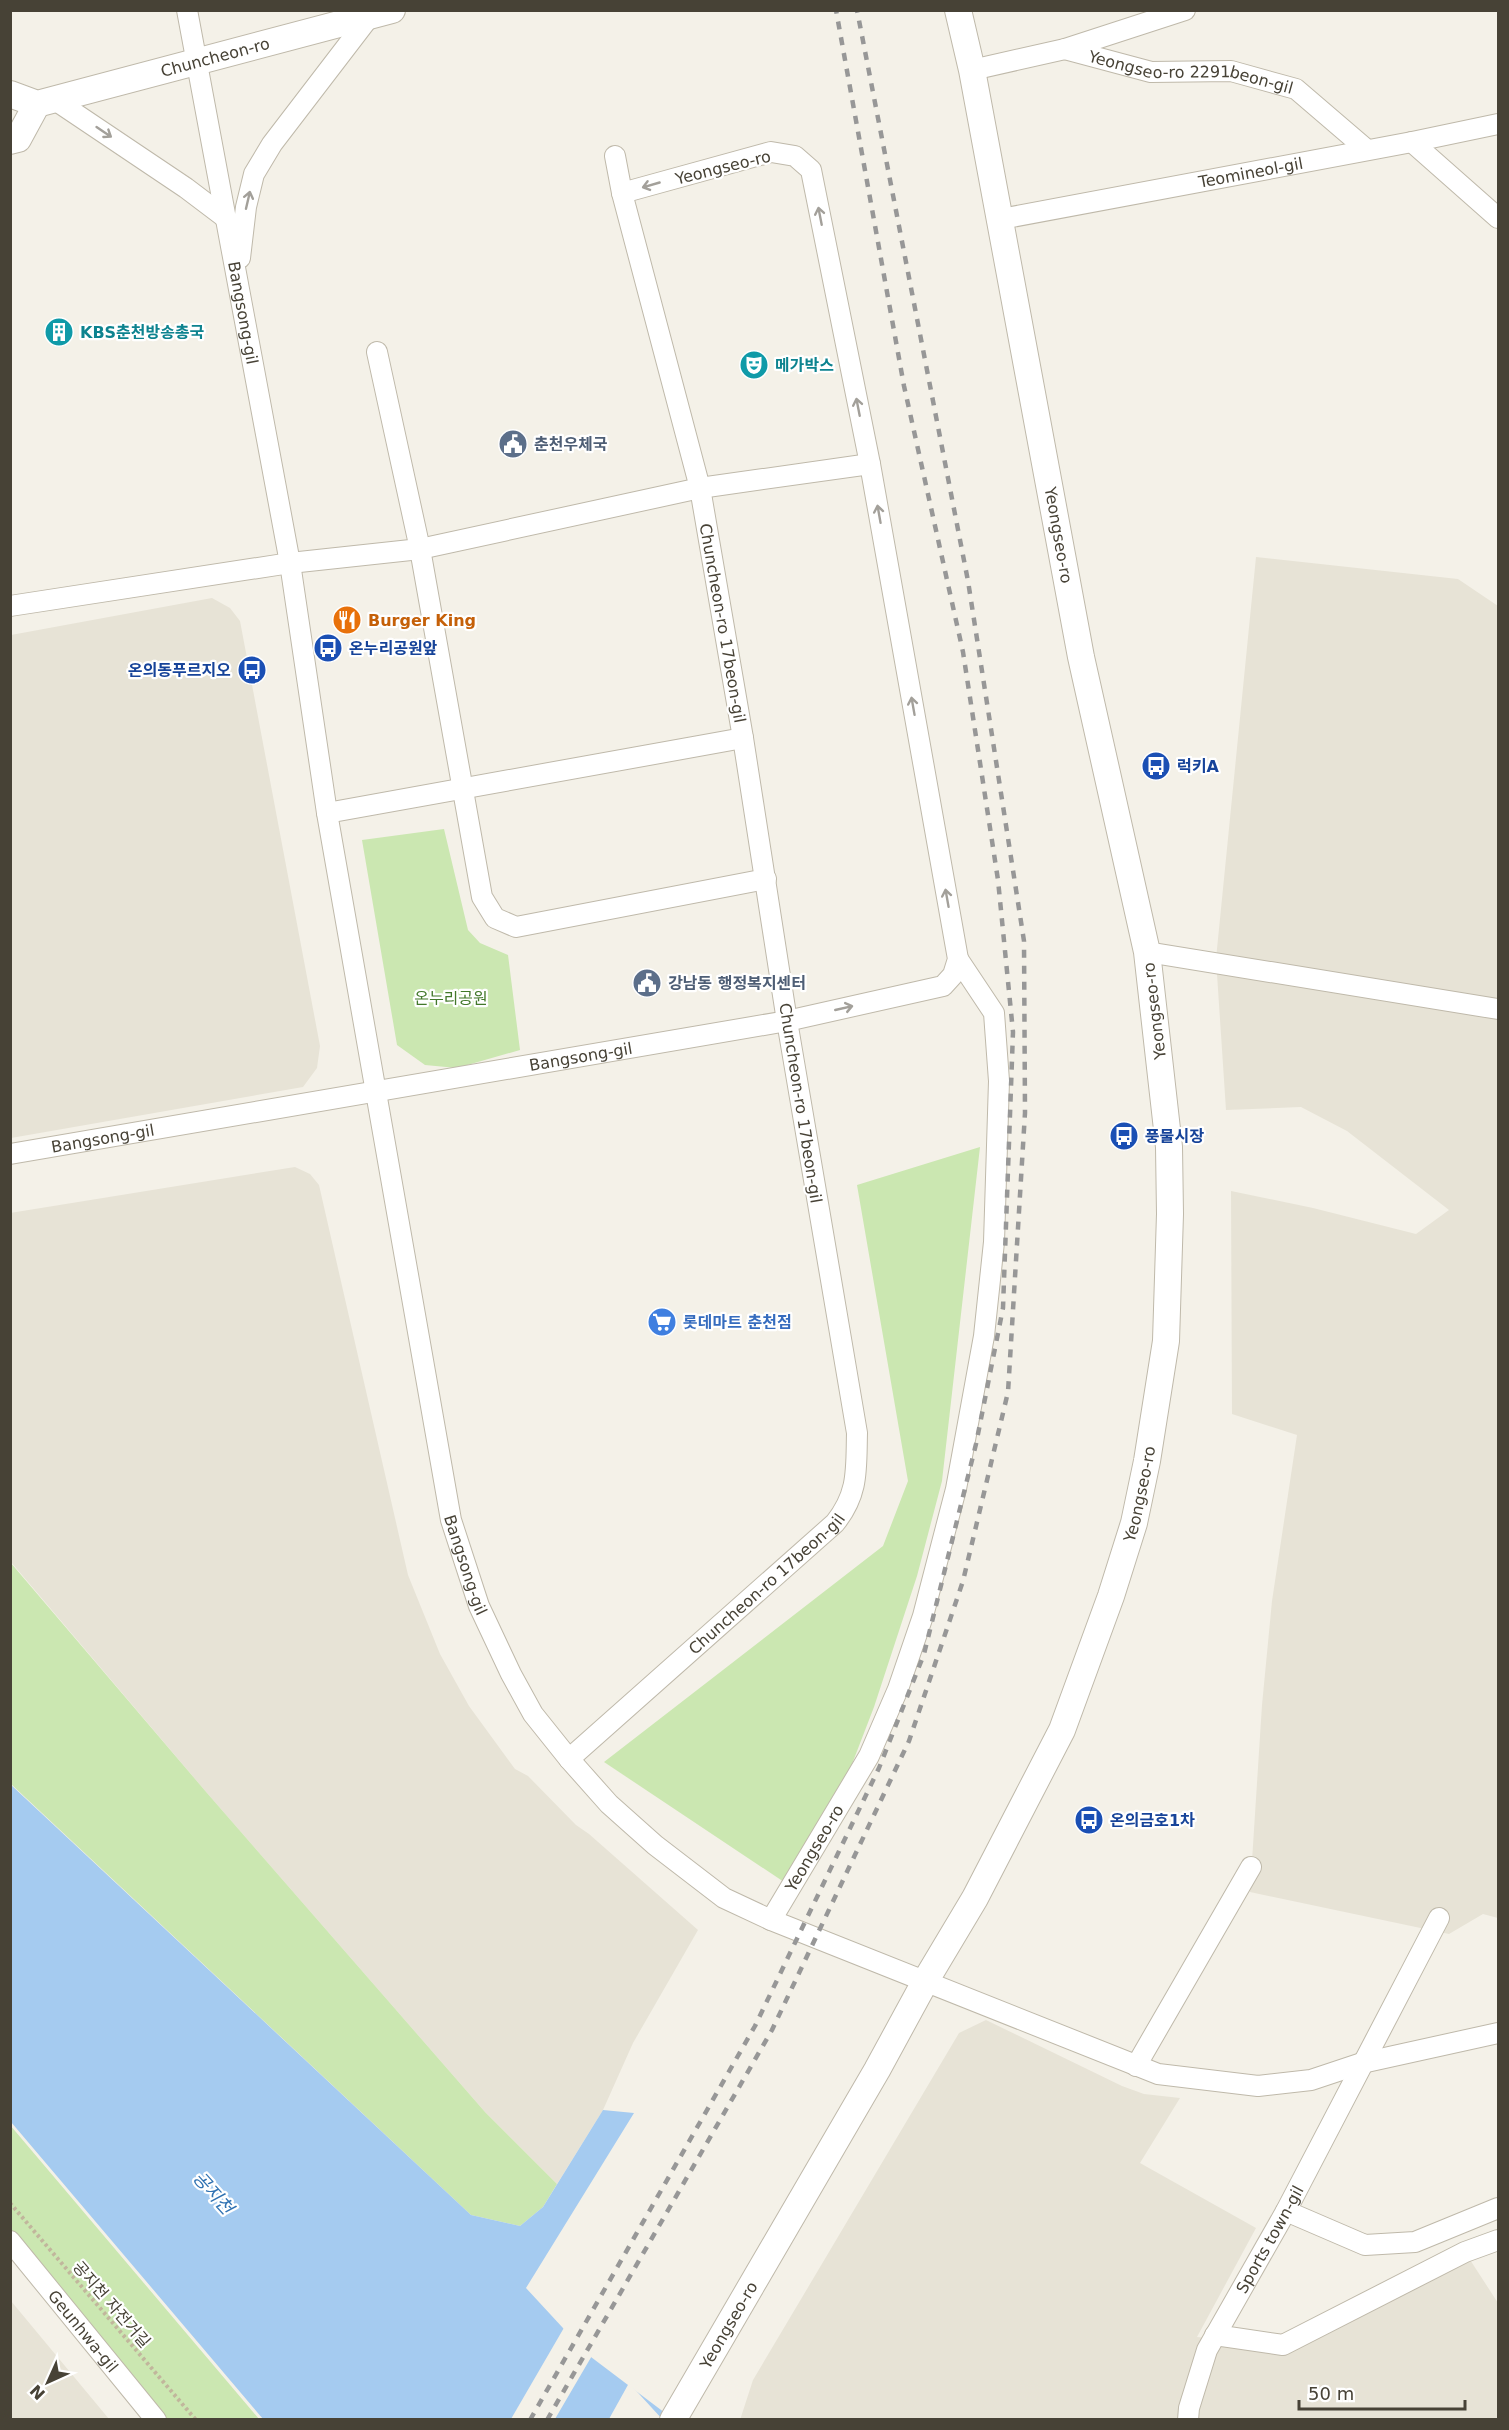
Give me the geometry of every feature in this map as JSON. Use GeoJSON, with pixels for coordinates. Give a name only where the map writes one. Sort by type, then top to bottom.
{"type":"FeatureCollection","features":[{"type":"Feature","properties":{"kind":"street","name":"Bangsong-gil"},"geometry":{"type":"LineString","coordinates":[[187,10],[290,563],[327,813],[451,1520],[479,1606],[533,1714],[609,1804],[656,1845],[724,1898],[771,1920]]}},
{"type":"Feature","properties":{"kind":"street","name":"Yeongseo-ro"},"geometry":{"type":"LineString","coordinates":[[678,2411],[975,1898],[1062,1730],[1111,1596],[1138,1503],[1167,1341],[1169,1147],[1147,951],[1081,657],[1001,219],[958,10]]}},
{"type":"Feature","properties":{"kind":"street","name":"Yeongseo-ro 2291beon-gil"},"geometry":{"type":"LineString","coordinates":[[972,70],[1065,49],[1185,10]]}},
{"type":"Feature","properties":{"kind":"street","name":"Chuncheon-ro"},"geometry":{"type":"LineString","coordinates":[[46,102],[381,13]]}},
{"type":"Feature","properties":{"kind":"street"},"geometry":{"type":"LineString","coordinates":[[238,278],[246,207],[254,174],[272,144],[381,13]]}},
{"type":"Feature","properties":{"kind":"street","name":"Yeongseo-ro 2291beon-gil"},"geometry":{"type":"LineString","coordinates":[[1065,49],[1151,72],[1231,70],[1296,89],[1366,149]]}},
{"type":"Feature","properties":{"kind":"street"},"geometry":{"type":"LineString","coordinates":[[10,94],[46,102],[186,188],[227,219]]}},
{"type":"Feature","properties":{"kind":"street"},"geometry":{"type":"LineString","coordinates":[[10,141],[18,139],[46,102]]}},
{"type":"Feature","properties":{"kind":"street","name":"Teomineol-gil"},"geometry":{"type":"LineString","coordinates":[[1001,219],[1498,124]]}},
{"type":"Feature","properties":{"kind":"street"},"geometry":{"type":"LineString","coordinates":[[1412,142],[1498,218]]}},
{"type":"Feature","properties":{"kind":"street","name":"Yeongseo-ro"},"geometry":{"type":"LineString","coordinates":[[622,193],[771,152],[795,156],[811,170],[870,464],[958,959],[994,1013],[999,1081],[994,1242],[984,1336],[956,1489],[923,1616],[894,1698],[869,1756],[771,1920]]}},
{"type":"Feature","properties":{"kind":"street","name":"Chuncheon-ro 17beon-gil"},"geometry":{"type":"LineString","coordinates":[[569,1759],[823,1535],[845,1509],[855,1489],[857,1432],[700,488],[622,193],[615,156]]}},
{"type":"Feature","properties":{"kind":"street"},"geometry":{"type":"LineString","coordinates":[[377,352],[420,549],[482,897],[495,918],[516,927],[766,879]]}},
{"type":"Feature","properties":{"kind":"street"},"geometry":{"type":"LineString","coordinates":[[10,606],[290,563],[420,549],[700,488],[870,464]]}},
{"type":"Feature","properties":{"kind":"street"},"geometry":{"type":"LineString","coordinates":[[327,813],[743,738]]}},
{"type":"Feature","properties":{"kind":"street"},"geometry":{"type":"LineString","coordinates":[[1147,951],[1498,1009]]}},
{"type":"Feature","properties":{"kind":"street"},"geometry":{"type":"LineString","coordinates":[[787,1021],[943,986],[953,975],[958,959]]}},
{"type":"Feature","properties":{"kind":"street","name":"Bangsong-gil"},"geometry":{"type":"LineString","coordinates":[[10,1154],[787,1021]]}},
{"type":"Feature","properties":{"kind":"street"},"geometry":{"type":"LineString","coordinates":[[1136,2066],[1251,1867]]}},
{"type":"Feature","properties":{"kind":"street","name":"Sports town-gil"},"geometry":{"type":"LineString","coordinates":[[1188,2420],[1189,2408],[1207,2349],[1286,2211],[1438,1918]]}},
{"type":"Feature","properties":{"kind":"street"},"geometry":{"type":"LineString","coordinates":[[771,1920],[1158,2074],[1258,2086],[1311,2080],[1362,2063],[1498,2033]]}},
{"type":"Feature","properties":{"kind":"street"},"geometry":{"type":"LineString","coordinates":[[1286,2211],[1365,2245],[1415,2242],[1498,2208]]}},
{"type":"Feature","properties":{"kind":"street"},"geometry":{"type":"LineString","coordinates":[[1215,2336],[1283,2345],[1465,2252],[1498,2240]]}},
{"type":"Feature","properties":{"kind":"street","name":"Geunhwa-gil"},"geometry":{"type":"LineString","coordinates":[[10,2241],[156,2420]]}},
{"type":"Feature","properties":{"kind":"path","name":"공지천 자전거길"},"geometry":{"type":"LineString","coordinates":[[10,2203],[196,2420]]}},
{"type":"Feature","properties":{"kind":"shaded area"},"geometry":{"type":"Polygon","coordinates":[[[1256,557],[1458,579],[1498,606],[1498,1918],[1483,1914],[1449,1934],[1250,1892],[1262,1705],[1272,1601],[1297,1435],[1232,1414],[1231,1191],[1313,1208],[1416,1234],[1449,1210],[1347,1131],[1301,1107],[1226,1110],[1216,959],[1256,557]]]}},
{"type":"Feature","properties":{"kind":"shaded area"},"geometry":{"type":"Polygon","coordinates":[[[212,598],[230,608],[240,621],[320,1046],[317,1068],[303,1087],[11,1138],[11,635],[212,598]]]}},
{"type":"Feature","properties":{"kind":"shaded area"},"geometry":{"type":"Polygon","coordinates":[[[295,1167],[310,1174],[319,1185],[408,1575],[440,1654],[469,1706],[515,1769],[528,1776],[576,1825],[698,1930],[633,2043],[603,2110],[557,2184],[485,2112],[207,1793],[11,1562],[10,1213],[295,1167]]]}},
{"type":"Feature","properties":{"kind":"shaded area"},"geometry":{"type":"Polygon","coordinates":[[[986,2020],[1122,2086],[1144,2094],[1180,2098],[1140,2163],[1256,2228],[1197,2337],[1283,2345],[1465,2252],[1498,2303],[1498,2419],[740,2420],[753,2380],[959,2033],[986,2020]]]}},
{"type":"Feature","properties":{"kind":"shaded area"},"geometry":{"type":"Polygon","coordinates":[[[11,2301],[109,2419],[11,2419],[11,2301]]]}},
{"type":"Feature","properties":{"kind":"green space","name":"온누리공원"},"geometry":{"type":"Polygon","coordinates":[[[444,829],[468,930],[480,943],[508,955],[520,1050],[457,1068],[425,1065],[397,1045],[362,840],[444,829]]]}},
{"type":"Feature","properties":{"kind":"green space"},"geometry":{"type":"Polygon","coordinates":[[[980,1147],[942,1481],[917,1576],[874,1707],[832,1816],[787,1884],[604,1762],[883,1546],[908,1481],[857,1185],[980,1147]]]}},
{"type":"Feature","properties":{"kind":"green space"},"geometry":{"type":"Polygon","coordinates":[[[10,1562],[207,1793],[485,2112],[557,2184],[543,2207],[520,2226],[471,2215],[11,1784],[10,1562]]]}},
{"type":"Feature","properties":{"kind":"green space"},"geometry":{"type":"Polygon","coordinates":[[[10,2125],[259,2419],[156,2419],[11,2241],[10,2125]]]}},
{"type":"Feature","properties":{"kind":"water","name":"공지천"},"geometry":{"type":"Polygon","coordinates":[[[10,1784],[471,2215],[520,2226],[543,2207],[603,2110],[634,2113],[526,2288],[587,2354],[673,2419],[263,2419],[11,2122],[10,1784]]]}},
{"type":"Feature","properties":{"kind":"pier"},"geometry":{"type":"Polygon","coordinates":[[[565,2326],[593,2354],[555,2419],[511,2419],[565,2326]]]}},
{"type":"Feature","properties":{"kind":"pier"},"geometry":{"type":"Polygon","coordinates":[[[629,2383],[663,2420],[609,2419],[629,2383]]]}},
{"type":"Feature","properties":{"kind":"railway"},"geometry":{"type":"LineString","coordinates":[[530,2420],[755,2026],[879,1768],[924,1654],[976,1444],[1003,1308],[1013,1032],[998,880],[963,652],[904,386],[836,10]]}},
{"type":"Feature","properties":{"kind":"railway"},"geometry":{"type":"LineString","coordinates":[[547,2420],[772,2030],[909,1741],[963,1581],[1008,1392],[1025,1113],[1024,941],[968,581],[857,10]]}},
{"type":"Feature","properties":{"kind":"place","name":"KBS춘천방송총국"},"geometry":{"type":"Point","coordinates":[59,332]}},
{"type":"Feature","properties":{"kind":"place","name":"메가박스"},"geometry":{"type":"Point","coordinates":[754,365]}},
{"type":"Feature","properties":{"kind":"place","name":"춘천우체국"},"geometry":{"type":"Point","coordinates":[513,444]}},
{"type":"Feature","properties":{"kind":"place","name":"Burger King"},"geometry":{"type":"Point","coordinates":[347,620]}},
{"type":"Feature","properties":{"kind":"place","name":"온누리공원앞"},"geometry":{"type":"Point","coordinates":[328,648]}},
{"type":"Feature","properties":{"kind":"place","name":"온의동푸르지오"},"geometry":{"type":"Point","coordinates":[252,670]}},
{"type":"Feature","properties":{"kind":"place","name":"럭키A"},"geometry":{"type":"Point","coordinates":[1156,766]}},
{"type":"Feature","properties":{"kind":"place","name":"강남동 행정복지센터"},"geometry":{"type":"Point","coordinates":[647,983]}},
{"type":"Feature","properties":{"kind":"place","name":"풍물시장"},"geometry":{"type":"Point","coordinates":[1124,1136]}},
{"type":"Feature","properties":{"kind":"place","name":"롯데마트 춘천점"},"geometry":{"type":"Point","coordinates":[662,1322]}},
{"type":"Feature","properties":{"kind":"place","name":"온의금호1차"},"geometry":{"type":"Point","coordinates":[1089,1820]}}]}
